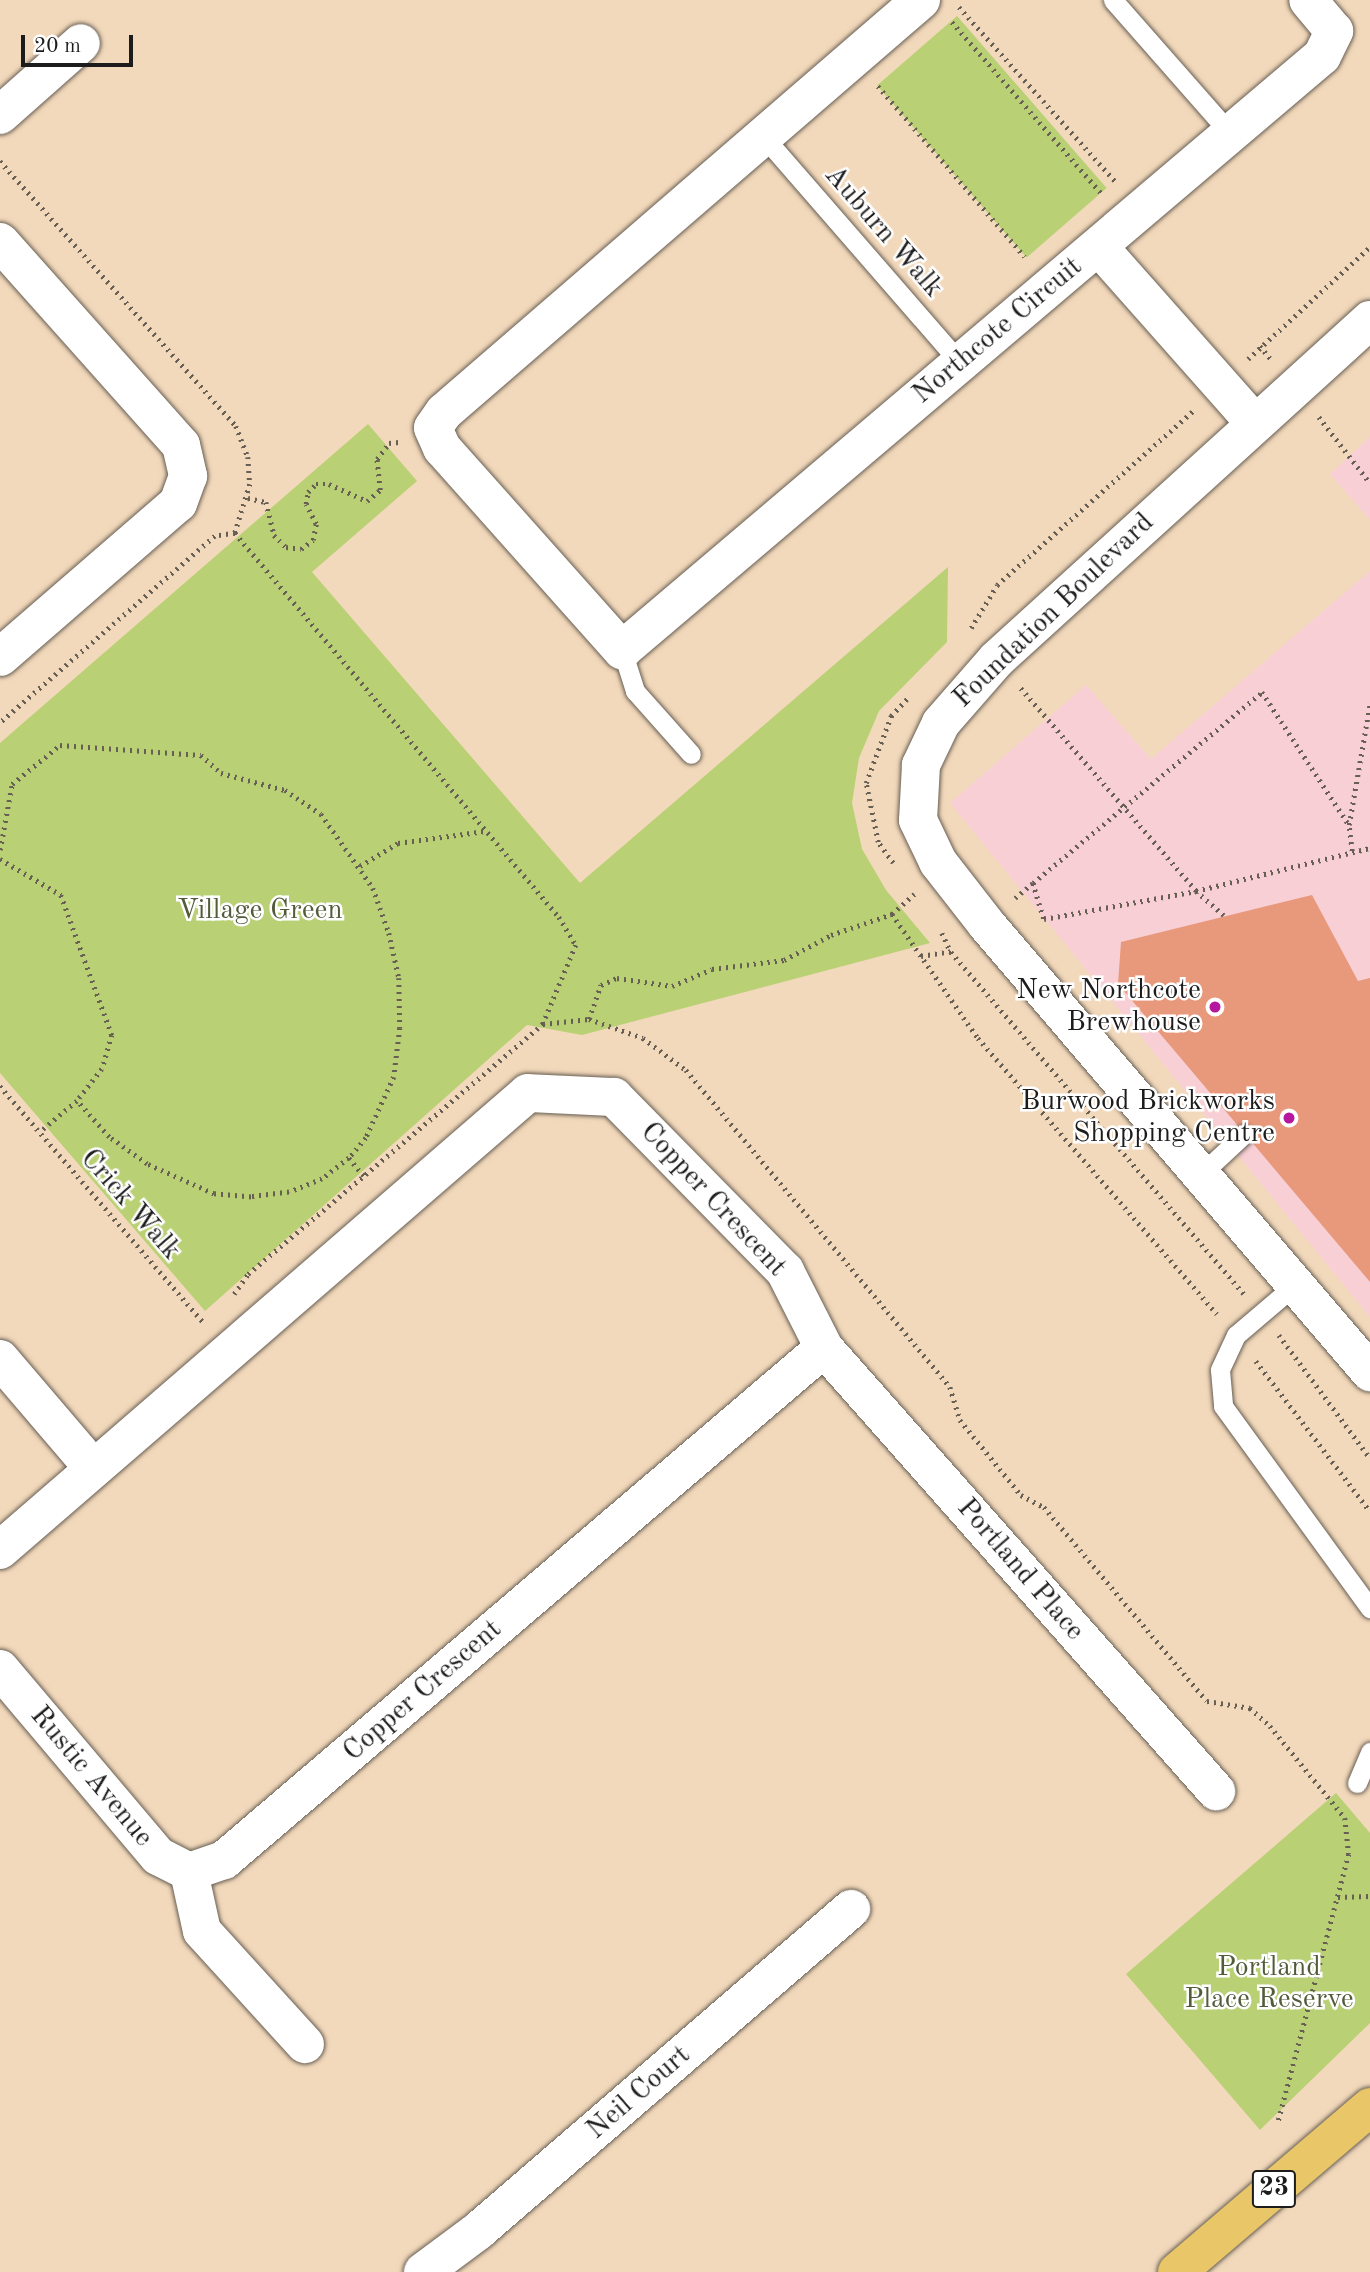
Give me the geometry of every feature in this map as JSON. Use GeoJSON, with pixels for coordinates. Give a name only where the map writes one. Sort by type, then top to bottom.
{"type":"FeatureCollection","features":[{"type":"Feature","properties":{"kind":"main road","name":"23"},"geometry":{"type":"LineString","coordinates":[[1177,2272],[1370,2107]]}},
{"type":"Feature","properties":{"kind":"street","name":"Northcote Circuit"},"geometry":{"type":"LineString","coordinates":[[622,650],[1099,247],[1229,132],[1322,56],[1334,32],[1308,0]]}},
{"type":"Feature","properties":{"kind":"street"},"geometry":{"type":"LineString","coordinates":[[622,650],[437,437],[433,428],[444,412],[851,57],[948,5]]}},
{"type":"Feature","properties":{"kind":"street"},"geometry":{"type":"LineString","coordinates":[[0,115],[82,43]]}},
{"type":"Feature","properties":{"kind":"street"},"geometry":{"type":"LineString","coordinates":[[0,242],[181,445],[188,476],[178,503],[0,657]]}},
{"type":"Feature","properties":{"kind":"street"},"geometry":{"type":"LineString","coordinates":[[1099,247],[1254,422]]}},
{"type":"Feature","properties":{"kind":"street","name":"Foundation Boulevard"},"geometry":{"type":"LineString","coordinates":[[1370,320],[1254,422],[996,660],[941,723],[921,765],[918,820],[938,862],[987,925],[1370,1372]]}},
{"type":"Feature","properties":{"kind":"street","name":"Copper Crescent"},"geometry":{"type":"LineString","coordinates":[[0,1550],[528,1093],[614,1097],[785,1271],[824,1348],[224,1860],[189,1872]]}},
{"type":"Feature","properties":{"kind":"street","name":"Portland Place"},"geometry":{"type":"LineString","coordinates":[[824,1348],[1216,1791]]}},
{"type":"Feature","properties":{"kind":"street"},"geometry":{"type":"LineString","coordinates":[[0,1359],[93,1468]]}},
{"type":"Feature","properties":{"kind":"street","name":"Rustic Avenue"},"geometry":{"type":"LineString","coordinates":[[0,1669],[158,1856],[189,1872]]}},
{"type":"Feature","properties":{"kind":"street"},"geometry":{"type":"LineString","coordinates":[[189,1872],[202,1931],[305,2044]]}},
{"type":"Feature","properties":{"kind":"street","name":"Neil Court"},"geometry":{"type":"LineString","coordinates":[[423,2272],[540,2179],[851,1909]]}},
{"type":"Feature","properties":{"kind":"lane"},"geometry":{"type":"LineString","coordinates":[[1113,0],[1229,132]]}},
{"type":"Feature","properties":{"kind":"lane","name":"Auburn Walk"},"geometry":{"type":"LineString","coordinates":[[763,136],[960,363]]}},
{"type":"Feature","properties":{"kind":"lane"},"geometry":{"type":"LineString","coordinates":[[622,650],[635,691],[691,754]]}},
{"type":"Feature","properties":{"kind":"lane"},"geometry":{"type":"LineString","coordinates":[[1200,1175],[1243,1135]]}},
{"type":"Feature","properties":{"kind":"lane"},"geometry":{"type":"LineString","coordinates":[[1296,1284],[1236,1335],[1220,1370],[1223,1406],[1370,1608]]}},
{"type":"Feature","properties":{"kind":"lane"},"geometry":{"type":"LineString","coordinates":[[1357,1783],[1370,1752]]}},
{"type":"Feature","properties":{"kind":"path"},"geometry":{"type":"LineString","coordinates":[[948,5],[1134,216]]}},
{"type":"Feature","properties":{"kind":"path"},"geometry":{"type":"LineString","coordinates":[[948,5],[1134,216]]}},
{"type":"Feature","properties":{"kind":"path"},"geometry":{"type":"LineString","coordinates":[[851,57],[1051,286]]}},
{"type":"Feature","properties":{"kind":"path"},"geometry":{"type":"LineString","coordinates":[[1224,915],[1196,891],[996,660],[966,636],[997,585],[1222,386],[1370,247]]}},
{"type":"Feature","properties":{"kind":"path"},"geometry":{"type":"LineString","coordinates":[[248,498],[266,502],[274,535],[286,547],[301,549],[313,540],[316,524],[306,505],[307,492],[316,484],[329,484],[368,501],[380,490],[377,459],[389,443],[437,437]]}},
{"type":"Feature","properties":{"kind":"path"},"geometry":{"type":"LineString","coordinates":[[235,533],[559,917],[576,945],[543,1024]]}},
{"type":"Feature","properties":{"kind":"path"},"geometry":{"type":"LineString","coordinates":[[900,873],[878,842],[866,783],[891,716],[919,686]]}},
{"type":"Feature","properties":{"kind":"path"},"geometry":{"type":"LineString","coordinates":[[1033,883],[1262,692],[1349,825]]}},
{"type":"Feature","properties":{"kind":"path"},"geometry":{"type":"LineString","coordinates":[[1352,851],[1349,825],[1370,703]]}},
{"type":"Feature","properties":{"kind":"path"},"geometry":{"type":"LineString","coordinates":[[0,850],[12,784],[60,745],[201,755],[221,773],[285,790],[321,814],[360,866],[389,933],[398,978],[400,1028],[394,1077],[381,1111],[349,1158],[322,1179],[289,1192],[251,1197],[214,1194],[181,1183],[108,1137],[77,1101]]}},
{"type":"Feature","properties":{"kind":"path"},"geometry":{"type":"LineString","coordinates":[[360,866],[398,843],[486,831]]}},
{"type":"Feature","properties":{"kind":"path"},"geometry":{"type":"LineString","coordinates":[[1073,913],[1196,891],[1370,848]]}},
{"type":"Feature","properties":{"kind":"path"},"geometry":{"type":"LineString","coordinates":[[0,859],[61,895],[112,1035],[102,1069],[77,1101],[40,1132]]}},
{"type":"Feature","properties":{"kind":"path"},"geometry":{"type":"LineString","coordinates":[[908,883],[923,904]]}},
{"type":"Feature","properties":{"kind":"path"},"geometry":{"type":"LineString","coordinates":[[892,914],[978,1038],[1236,1335],[1370,1511]]}},
{"type":"Feature","properties":{"kind":"path"},"geometry":{"type":"LineString","coordinates":[[938,925],[951,952],[1298,1356],[1370,1458]]}},
{"type":"Feature","properties":{"kind":"path"},"geometry":{"type":"LineString","coordinates":[[589,1019],[643,1038],[686,1070],[950,1387],[960,1420],[1021,1495],[1044,1507],[1207,1701],[1250,1708],[1270,1726],[1345,1818],[1349,1854],[1278,2122]]}},
{"type":"Feature","properties":{"kind":"path","name":"Crick Walk"},"geometry":{"type":"LineString","coordinates":[[0,1086],[229,1350]]}},
{"type":"Feature","properties":{"kind":"path"},"geometry":{"type":"LineString","coordinates":[[349,1158],[364,1176]]}},
{"type":"Feature","properties":{"kind":"path"},"geometry":{"type":"LineString","coordinates":[[1338,1898],[1370,1896]]}},
{"type":"Feature","properties":{"kind":"shaded area"},"geometry":{"type":"Polygon","coordinates":[[[1370,437],[1370,520],[1330,474],[1370,437]]]}},
{"type":"Feature","properties":{"kind":"shaded area","name":"Burwood Brickworks Shopping Centre"},"geometry":{"type":"Polygon","coordinates":[[[1370,571],[1370,1317],[950,803],[1086,685],[1151,759],[1370,571]]]}},
{"type":"Feature","properties":{"kind":"green space"},"geometry":{"type":"Polygon","coordinates":[[[957,16],[1107,188],[1027,258],[877,86],[957,16]]]}},
{"type":"Feature","properties":{"kind":"green space","name":"Village Green"},"geometry":{"type":"Polygon","coordinates":[[[368,424],[417,481],[312,572],[580,883],[948,567],[947,642],[879,711],[859,758],[852,803],[862,849],[886,890],[930,943],[582,1035],[527,1025],[205,1311],[0,1073],[0,743],[368,424]]]}},
{"type":"Feature","properties":{"kind":"green space","name":"Portland Place Reserve"},"geometry":{"type":"Polygon","coordinates":[[[1336,1793],[1370,1833],[1370,2023],[1260,2130],[1126,1974],[1336,1793]]]}},
{"type":"Feature","properties":{"kind":"building"},"geometry":{"type":"Polygon","coordinates":[[[1312,895],[1358,981],[1370,978],[1370,1282],[1118,984],[1121,942],[1312,895]]]}},
{"type":"Feature","properties":{"kind":"place","name":"New Northcote Brewhouse"},"geometry":{"type":"Point","coordinates":[1215,1007]}},
{"type":"Feature","properties":{"kind":"place","name":"Burwood Brickworks Shopping Centre"},"geometry":{"type":"Point","coordinates":[1289,1118]}}]}
